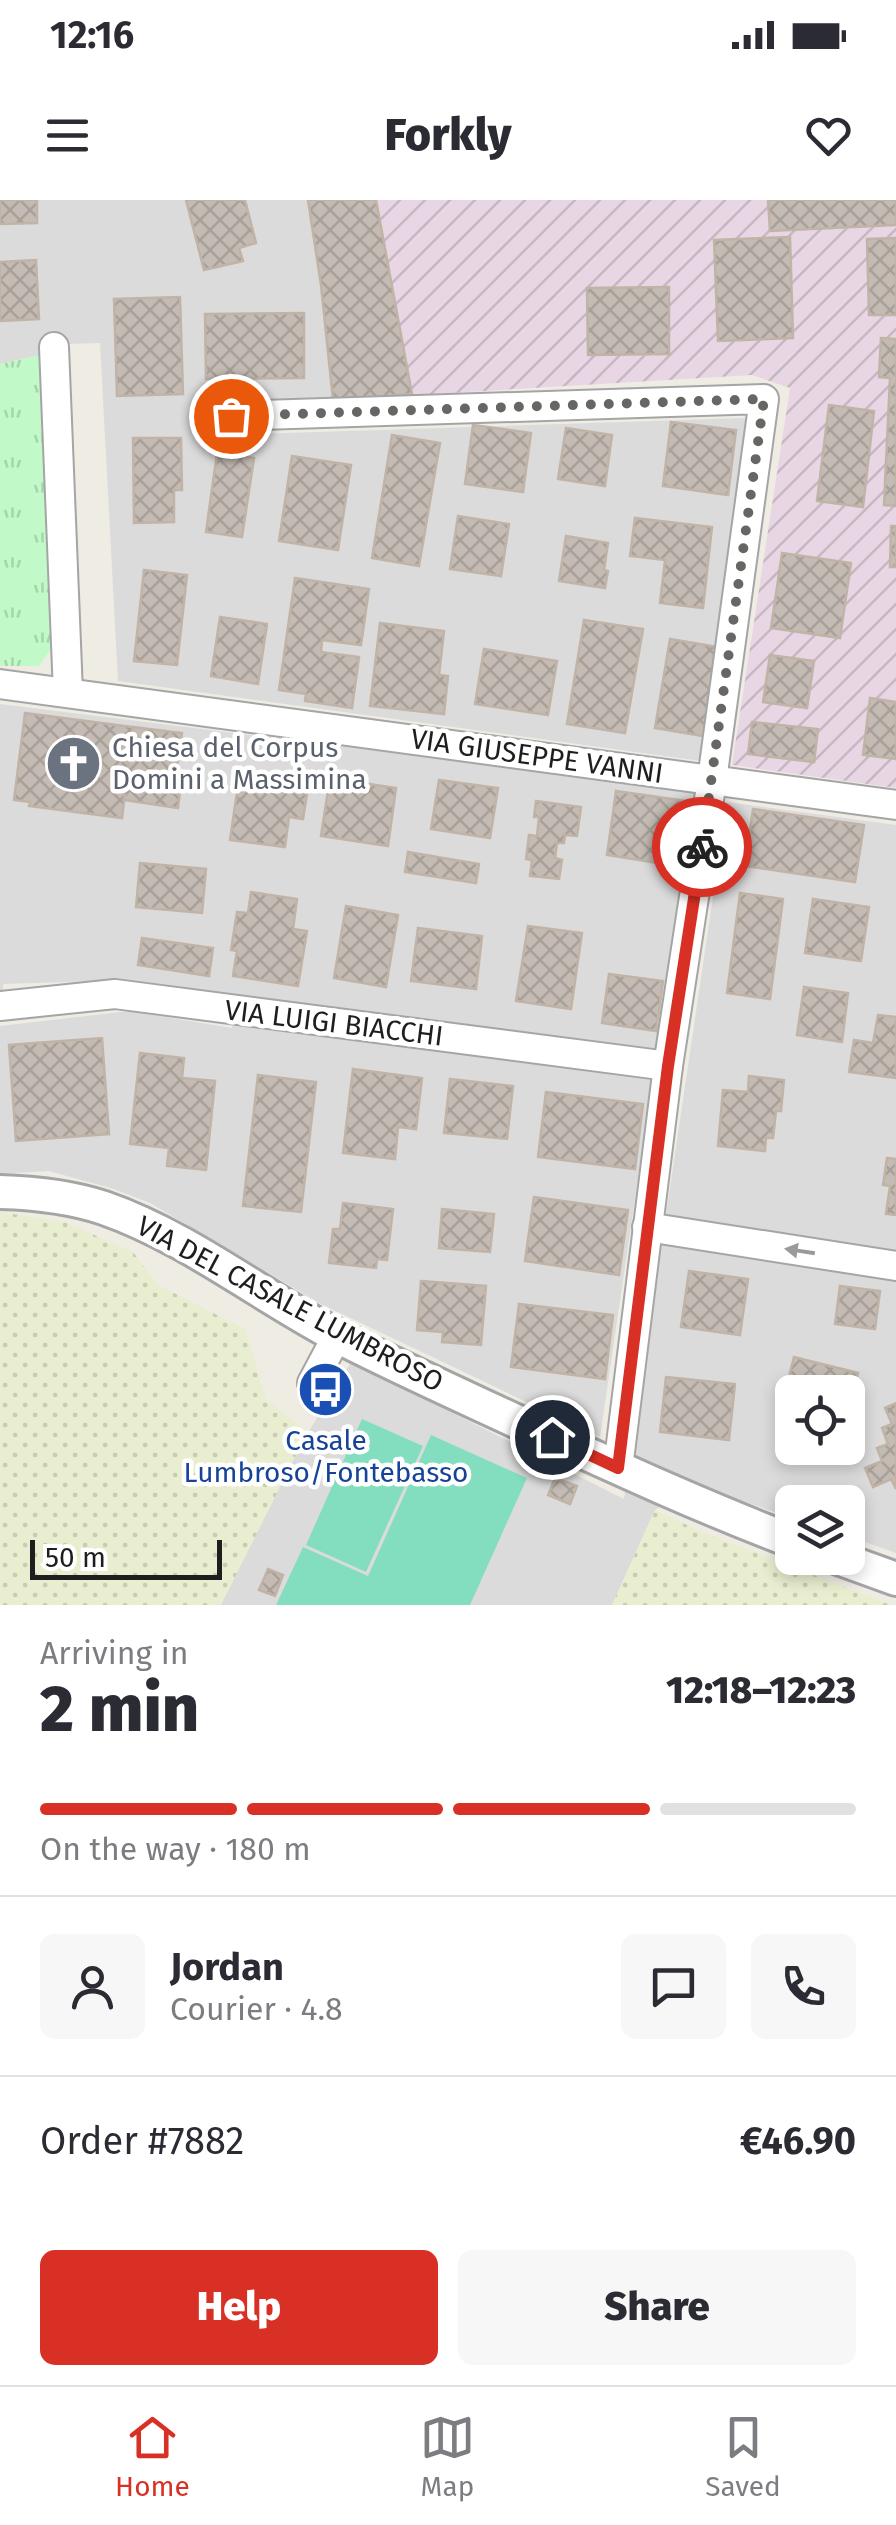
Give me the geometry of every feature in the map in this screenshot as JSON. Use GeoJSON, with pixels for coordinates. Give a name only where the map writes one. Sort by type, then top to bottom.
{"type":"FeatureCollection","features":[{"type":"Feature","properties":{"kind":"street"},"geometry":{"type":"LineString","coordinates":[[54,347],[68,693]]}},
{"type":"Feature","properties":{"kind":"street"},"geometry":{"type":"LineString","coordinates":[[231,416],[764,399],[668,1066],[618,1468]]}},
{"type":"Feature","properties":{"kind":"street","name":"VIA GIUSEPPE VANNI"},"geometry":{"type":"LineString","coordinates":[[0,684],[896,805]]}},
{"type":"Feature","properties":{"kind":"street","name":"VIA LUIGI BIACCHI"},"geometry":{"type":"LineString","coordinates":[[0,1006],[115,994],[668,1066]]}},
{"type":"Feature","properties":{"kind":"street","name":"VIA DEL CASALE LUMBROSO"},"geometry":{"type":"LineString","coordinates":[[0,1192],[67,1199],[125,1216],[183,1245],[337,1336],[618,1468],[775,1534]]}},
{"type":"Feature","properties":{"kind":"street"},"geometry":{"type":"LineString","coordinates":[[647,1226],[896,1266]]}},
{"type":"Feature","properties":{"kind":"street"},"geometry":{"type":"LineString","coordinates":[[312,1384],[337,1336]]}},
{"type":"Feature","properties":{"kind":"street"},"geometry":{"type":"LineString","coordinates":[[865,1568],[896,1579]]}},
{"type":"Feature","properties":{"kind":"shaded area"},"geometry":{"type":"Polygon","coordinates":[[[0,200],[308,200],[333,400],[198,402],[196,436],[743,418],[751,421],[701,761],[118,681],[100,343],[67,344],[0,364],[0,200]]]}},
{"type":"Feature","properties":{"kind":"shaded area"},"geometry":{"type":"Polygon","coordinates":[[[308,200],[896,200],[896,788],[732,765],[790,388],[752,375],[333,400],[308,200]]]}},
{"type":"Feature","properties":{"kind":"shaded area"},"geometry":{"type":"Polygon","coordinates":[[[0,704],[695,790],[600,1437],[321,1304],[150,1203],[49,1171],[0,1174],[0,1026],[129,1011],[232,1028],[237,994],[98,981],[3,984],[0,1003],[0,704]]]}},
{"type":"Feature","properties":{"kind":"shaded area"},"geometry":{"type":"Polygon","coordinates":[[[727,802],[896,825],[896,1553],[865,1542],[865,1485],[775,1485],[775,1512],[693,1484],[655,1510],[612,1605],[217,1605],[303,1441],[351,1362],[624,1499],[727,802]]]}},
{"type":"Feature","properties":{"kind":"green space"},"geometry":{"type":"Polygon","coordinates":[[[40,355],[56,642],[39,666],[0,666],[0,364],[40,355]]]}},
{"type":"Feature","properties":{"kind":"green space"},"geometry":{"type":"Polygon","coordinates":[[[0,1212],[65,1222],[133,1252],[158,1285],[245,1329],[266,1399],[300,1426],[303,1441],[221,1605],[0,1605],[0,1212]]]}},
{"type":"Feature","properties":{"kind":"green space"},"geometry":{"type":"Polygon","coordinates":[[[362,1419],[423,1446],[366,1572],[306,1545],[362,1419]]]}},
{"type":"Feature","properties":{"kind":"green space"},"geometry":{"type":"Polygon","coordinates":[[[431,1435],[527,1478],[470,1605],[276,1605],[303,1547],[368,1576],[431,1435]]]}},
{"type":"Feature","properties":{"kind":"green space"},"geometry":{"type":"Polygon","coordinates":[[[655,1510],[775,1560],[775,1575],[814,1575],[892,1605],[612,1605],[655,1510]]]}},
{"type":"Feature","properties":{"kind":"building"},"geometry":{"type":"Polygon","coordinates":[[[0,200],[37,200],[37,223],[0,224],[0,200]]]}},
{"type":"Feature","properties":{"kind":"building"},"geometry":{"type":"Polygon","coordinates":[[[186,200],[245,200],[256,243],[239,248],[243,261],[204,270],[186,200]]]}},
{"type":"Feature","properties":{"kind":"building"},"geometry":{"type":"Polygon","coordinates":[[[308,200],[376,200],[412,394],[333,400],[308,200]]]}},
{"type":"Feature","properties":{"kind":"building"},"geometry":{"type":"Polygon","coordinates":[[[768,200],[896,200],[896,225],[770,231],[768,200]]]}},
{"type":"Feature","properties":{"kind":"building"},"geometry":{"type":"Polygon","coordinates":[[[790,237],[793,338],[718,341],[714,240],[790,237]]]}},
{"type":"Feature","properties":{"kind":"building"},"geometry":{"type":"Polygon","coordinates":[[[896,238],[896,315],[869,315],[867,239],[896,238]]]}},
{"type":"Feature","properties":{"kind":"building"},"geometry":{"type":"Polygon","coordinates":[[[36,260],[39,319],[0,321],[0,262],[36,260]]]}},
{"type":"Feature","properties":{"kind":"building"},"geometry":{"type":"Polygon","coordinates":[[[669,287],[669,354],[588,355],[587,288],[669,287]]]}},
{"type":"Feature","properties":{"kind":"building"},"geometry":{"type":"Polygon","coordinates":[[[180,297],[183,394],[117,396],[114,299],[180,297]]]}},
{"type":"Feature","properties":{"kind":"building"},"geometry":{"type":"Polygon","coordinates":[[[304,313],[304,378],[206,379],[205,314],[304,313]]]}},
{"type":"Feature","properties":{"kind":"building"},"geometry":{"type":"Polygon","coordinates":[[[881,338],[896,339],[896,506],[884,505],[890,378],[879,377],[881,338]]]}},
{"type":"Feature","properties":{"kind":"building"},"geometry":{"type":"Polygon","coordinates":[[[829,405],[874,411],[863,507],[817,501],[829,405]]]}},
{"type":"Feature","properties":{"kind":"building"},"geometry":{"type":"Polygon","coordinates":[[[671,422],[736,430],[728,495],[663,486],[671,422]]]}},
{"type":"Feature","properties":{"kind":"building"},"geometry":{"type":"Polygon","coordinates":[[[473,425],[531,433],[523,492],[465,484],[473,425]]]}},
{"type":"Feature","properties":{"kind":"building"},"geometry":{"type":"Polygon","coordinates":[[[566,428],[612,435],[605,486],[558,479],[566,428]]]}},
{"type":"Feature","properties":{"kind":"building"},"geometry":{"type":"Polygon","coordinates":[[[392,435],[440,443],[419,566],[372,558],[392,435]]]}},
{"type":"Feature","properties":{"kind":"building"},"geometry":{"type":"Polygon","coordinates":[[[133,438],[181,438],[182,490],[174,490],[174,522],[134,523],[133,438]]]}},
{"type":"Feature","properties":{"kind":"building"},"geometry":{"type":"Polygon","coordinates":[[[217,453],[254,458],[242,537],[206,532],[217,453]]]}},
{"type":"Feature","properties":{"kind":"building"},"geometry":{"type":"Polygon","coordinates":[[[292,456],[351,465],[338,550],[279,541],[292,456]]]}},
{"type":"Feature","properties":{"kind":"building"},"geometry":{"type":"Polygon","coordinates":[[[458,516],[509,524],[501,576],[450,569],[458,516]]]}},
{"type":"Feature","properties":{"kind":"building"},"geometry":{"type":"Polygon","coordinates":[[[635,518],[712,527],[703,608],[660,603],[665,560],[630,556],[635,518]]]}},
{"type":"Feature","properties":{"kind":"building"},"geometry":{"type":"Polygon","coordinates":[[[891,526],[896,526],[896,567],[890,567],[891,526]]]}},
{"type":"Feature","properties":{"kind":"building"},"geometry":{"type":"Polygon","coordinates":[[[566,536],[608,543],[605,588],[559,581],[566,536]]]}},
{"type":"Feature","properties":{"kind":"building"},"geometry":{"type":"Polygon","coordinates":[[[782,553],[851,563],[840,638],[771,628],[782,553]]]}},
{"type":"Feature","properties":{"kind":"building"},"geometry":{"type":"Polygon","coordinates":[[[144,570],[187,575],[177,665],[134,661],[144,570]]]}},
{"type":"Feature","properties":{"kind":"building"},"geometry":{"type":"Polygon","coordinates":[[[295,578],[369,589],[361,645],[322,640],[321,652],[359,657],[352,708],[305,701],[306,694],[279,690],[295,578]]]}},
{"type":"Feature","properties":{"kind":"building"},"geometry":{"type":"Polygon","coordinates":[[[220,617],[267,624],[258,684],[211,676],[220,617]]]}},
{"type":"Feature","properties":{"kind":"building"},"geometry":{"type":"Polygon","coordinates":[[[584,620],[643,629],[625,733],[567,724],[584,620]]]}},
{"type":"Feature","properties":{"kind":"building"},"geometry":{"type":"Polygon","coordinates":[[[380,623],[444,631],[439,675],[448,676],[444,714],[370,706],[380,623]]]}},
{"type":"Feature","properties":{"kind":"building"},"geometry":{"type":"Polygon","coordinates":[[[670,639],[718,647],[703,736],[655,728],[670,639]]]}},
{"type":"Feature","properties":{"kind":"building"},"geometry":{"type":"Polygon","coordinates":[[[484,649],[557,661],[548,715],[475,704],[484,649]]]}},
{"type":"Feature","properties":{"kind":"building"},"geometry":{"type":"Polygon","coordinates":[[[770,655],[814,661],[807,708],[763,702],[770,655]]]}},
{"type":"Feature","properties":{"kind":"building"},"geometry":{"type":"Polygon","coordinates":[[[870,698],[896,702],[896,759],[863,755],[870,698]]]}},
{"type":"Feature","properties":{"kind":"building","name":"Chiesa del Corpus Domini a Massimina"},"geometry":{"type":"Polygon","coordinates":[[[25,713],[133,727],[122,818],[29,806],[30,802],[14,800],[25,713]]]}},
{"type":"Feature","properties":{"kind":"building"},"geometry":{"type":"Polygon","coordinates":[[[752,722],[818,729],[814,762],[748,754],[752,722]]]}},
{"type":"Feature","properties":{"kind":"building"},"geometry":{"type":"Polygon","coordinates":[[[133,727],[182,733],[176,773],[182,774],[178,808],[124,800],[133,727]]]}},
{"type":"Feature","properties":{"kind":"building"},"geometry":{"type":"Polygon","coordinates":[[[330,778],[396,788],[388,846],[321,836],[330,778]]]}},
{"type":"Feature","properties":{"kind":"building"},"geometry":{"type":"Polygon","coordinates":[[[439,780],[498,788],[490,838],[431,829],[439,780]]]}},
{"type":"Feature","properties":{"kind":"building"},"geometry":{"type":"Polygon","coordinates":[[[238,785],[307,794],[303,819],[289,817],[285,847],[230,840],[238,785]]]}},
{"type":"Feature","properties":{"kind":"building"},"geometry":{"type":"Polygon","coordinates":[[[616,791],[687,801],[677,866],[607,855],[616,791]]]}},
{"type":"Feature","properties":{"kind":"building"},"geometry":{"type":"Polygon","coordinates":[[[536,801],[581,807],[577,836],[565,835],[564,843],[557,843],[555,858],[562,860],[559,879],[530,876],[532,860],[526,859],[529,835],[537,836],[536,801]]]}},
{"type":"Feature","properties":{"kind":"building"},"geometry":{"type":"Polygon","coordinates":[[[753,809],[864,825],[855,882],[745,866],[753,809]]]}},
{"type":"Feature","properties":{"kind":"building"},"geometry":{"type":"Polygon","coordinates":[[[408,852],[479,864],[476,883],[405,872],[408,852]]]}},
{"type":"Feature","properties":{"kind":"building"},"geometry":{"type":"Polygon","coordinates":[[[140,863],[206,869],[202,913],[136,907],[140,863]]]}},
{"type":"Feature","properties":{"kind":"building"},"geometry":{"type":"Polygon","coordinates":[[[251,892],[297,899],[293,929],[307,931],[298,986],[233,976],[237,951],[231,950],[237,912],[248,913],[251,892]]]}},
{"type":"Feature","properties":{"kind":"building"},"geometry":{"type":"Polygon","coordinates":[[[740,893],[783,899],[770,999],[727,993],[740,893]]]}},
{"type":"Feature","properties":{"kind":"building"},"geometry":{"type":"Polygon","coordinates":[[[813,899],[869,907],[861,961],[805,953],[813,899]]]}},
{"type":"Feature","properties":{"kind":"building"},"geometry":{"type":"Polygon","coordinates":[[[346,906],[398,915],[386,987],[334,978],[346,906]]]}},
{"type":"Feature","properties":{"kind":"building"},"geometry":{"type":"Polygon","coordinates":[[[528,926],[582,933],[571,1009],[516,1001],[528,926]]]}},
{"type":"Feature","properties":{"kind":"building"},"geometry":{"type":"Polygon","coordinates":[[[418,928],[482,936],[476,989],[411,981],[418,928]]]}},
{"type":"Feature","properties":{"kind":"building"},"geometry":{"type":"Polygon","coordinates":[[[142,938],[213,948],[209,976],[138,965],[142,938]]]}},
{"type":"Feature","properties":{"kind":"building"},"geometry":{"type":"Polygon","coordinates":[[[609,974],[663,981],[656,1031],[602,1023],[609,974]]]}},
{"type":"Feature","properties":{"kind":"building"},"geometry":{"type":"Polygon","coordinates":[[[804,987],[848,993],[842,1042],[797,1035],[804,987]]]}},
{"type":"Feature","properties":{"kind":"building"},"geometry":{"type":"Polygon","coordinates":[[[878,1015],[896,1017],[896,1078],[849,1072],[854,1040],[873,1043],[878,1015]]]}},
{"type":"Feature","properties":{"kind":"building"},"geometry":{"type":"Polygon","coordinates":[[[102,1038],[109,1134],[16,1141],[9,1045],[102,1038]]]}},
{"type":"Feature","properties":{"kind":"building"},"geometry":{"type":"Polygon","coordinates":[[[140,1053],[184,1058],[182,1078],[215,1081],[206,1170],[167,1166],[169,1148],[130,1144],[140,1053]]]}},
{"type":"Feature","properties":{"kind":"building"},"geometry":{"type":"Polygon","coordinates":[[[353,1069],[422,1078],[416,1129],[398,1127],[395,1159],[343,1153],[353,1069]]]}},
{"type":"Feature","properties":{"kind":"building"},"geometry":{"type":"Polygon","coordinates":[[[258,1075],[316,1082],[301,1212],[243,1206],[258,1075]]]}},
{"type":"Feature","properties":{"kind":"building"},"geometry":{"type":"Polygon","coordinates":[[[749,1076],[784,1080],[781,1111],[776,1111],[773,1138],[766,1138],[765,1151],[718,1146],[723,1090],[748,1092],[749,1076]]]}},
{"type":"Feature","properties":{"kind":"building"},"geometry":{"type":"Polygon","coordinates":[[[450,1079],[513,1086],[507,1139],[444,1133],[450,1079]]]}},
{"type":"Feature","properties":{"kind":"building"},"geometry":{"type":"Polygon","coordinates":[[[546,1092],[643,1104],[635,1169],[538,1157],[546,1092]]]}},
{"type":"Feature","properties":{"kind":"building"},"geometry":{"type":"Polygon","coordinates":[[[887,1158],[896,1159],[896,1215],[886,1214],[890,1186],[883,1185],[887,1158]]]}},
{"type":"Feature","properties":{"kind":"building"},"geometry":{"type":"Polygon","coordinates":[[[534,1197],[628,1210],[619,1275],[525,1261],[534,1197]]]}},
{"type":"Feature","properties":{"kind":"building"},"geometry":{"type":"Polygon","coordinates":[[[343,1203],[393,1209],[387,1260],[377,1259],[376,1268],[329,1263],[333,1229],[340,1229],[343,1203]]]}},
{"type":"Feature","properties":{"kind":"building"},"geometry":{"type":"Polygon","coordinates":[[[442,1209],[494,1214],[490,1252],[439,1248],[442,1209]]]}},
{"type":"Feature","properties":{"kind":"building"},"geometry":{"type":"Polygon","coordinates":[[[689,1271],[748,1279],[740,1335],[681,1327],[689,1271]]]}},
{"type":"Feature","properties":{"kind":"building"},"geometry":{"type":"Polygon","coordinates":[[[421,1281],[486,1286],[481,1345],[442,1342],[443,1332],[417,1330],[421,1281]]]}},
{"type":"Feature","properties":{"kind":"building"},"geometry":{"type":"Polygon","coordinates":[[[840,1286],[880,1291],[875,1329],[835,1324],[840,1286]]]}},
{"type":"Feature","properties":{"kind":"building"},"geometry":{"type":"Polygon","coordinates":[[[519,1304],[613,1315],[605,1379],[511,1367],[519,1304]]]}},
{"type":"Feature","properties":{"kind":"building"},"geometry":{"type":"Polygon","coordinates":[[[794,1357],[858,1373],[858,1375],[789,1375],[794,1357]]]}},
{"type":"Feature","properties":{"kind":"building"},"geometry":{"type":"Polygon","coordinates":[[[666,1377],[735,1384],[729,1440],[660,1432],[666,1377]]]}},
{"type":"Feature","properties":{"kind":"building"},"geometry":{"type":"Polygon","coordinates":[[[896,1403],[896,1489],[891,1479],[873,1487],[865,1468],[882,1461],[877,1448],[888,1444],[882,1428],[892,1424],[885,1408],[896,1403]]]}},
{"type":"Feature","properties":{"kind":"building"},"geometry":{"type":"Polygon","coordinates":[[[555,1478],[577,1486],[570,1504],[548,1495],[555,1478]]]}},
{"type":"Feature","properties":{"kind":"building"},"geometry":{"type":"Polygon","coordinates":[[[268,1569],[283,1575],[275,1596],[259,1590],[268,1569]]]}},
{"type":"Feature","properties":{"kind":"way so far"},"geometry":{"type":"LineString","coordinates":[[231,416],[764,399],[702,847]]}},
{"type":"Feature","properties":{"kind":"place","name":"Chiesa del Corpus Domini a Massimina"},"geometry":{"type":"Point","coordinates":[73,763]}},
{"type":"Feature","properties":{"kind":"place","name":"Casale Lumbroso/Fontebasso"},"geometry":{"type":"Point","coordinates":[326,1389]}},
{"type":"Feature","properties":{"kind":"route"},"geometry":{"type":"LineString","coordinates":[[552,1437],[618,1468],[668,1066],[702,847]]}}]}
